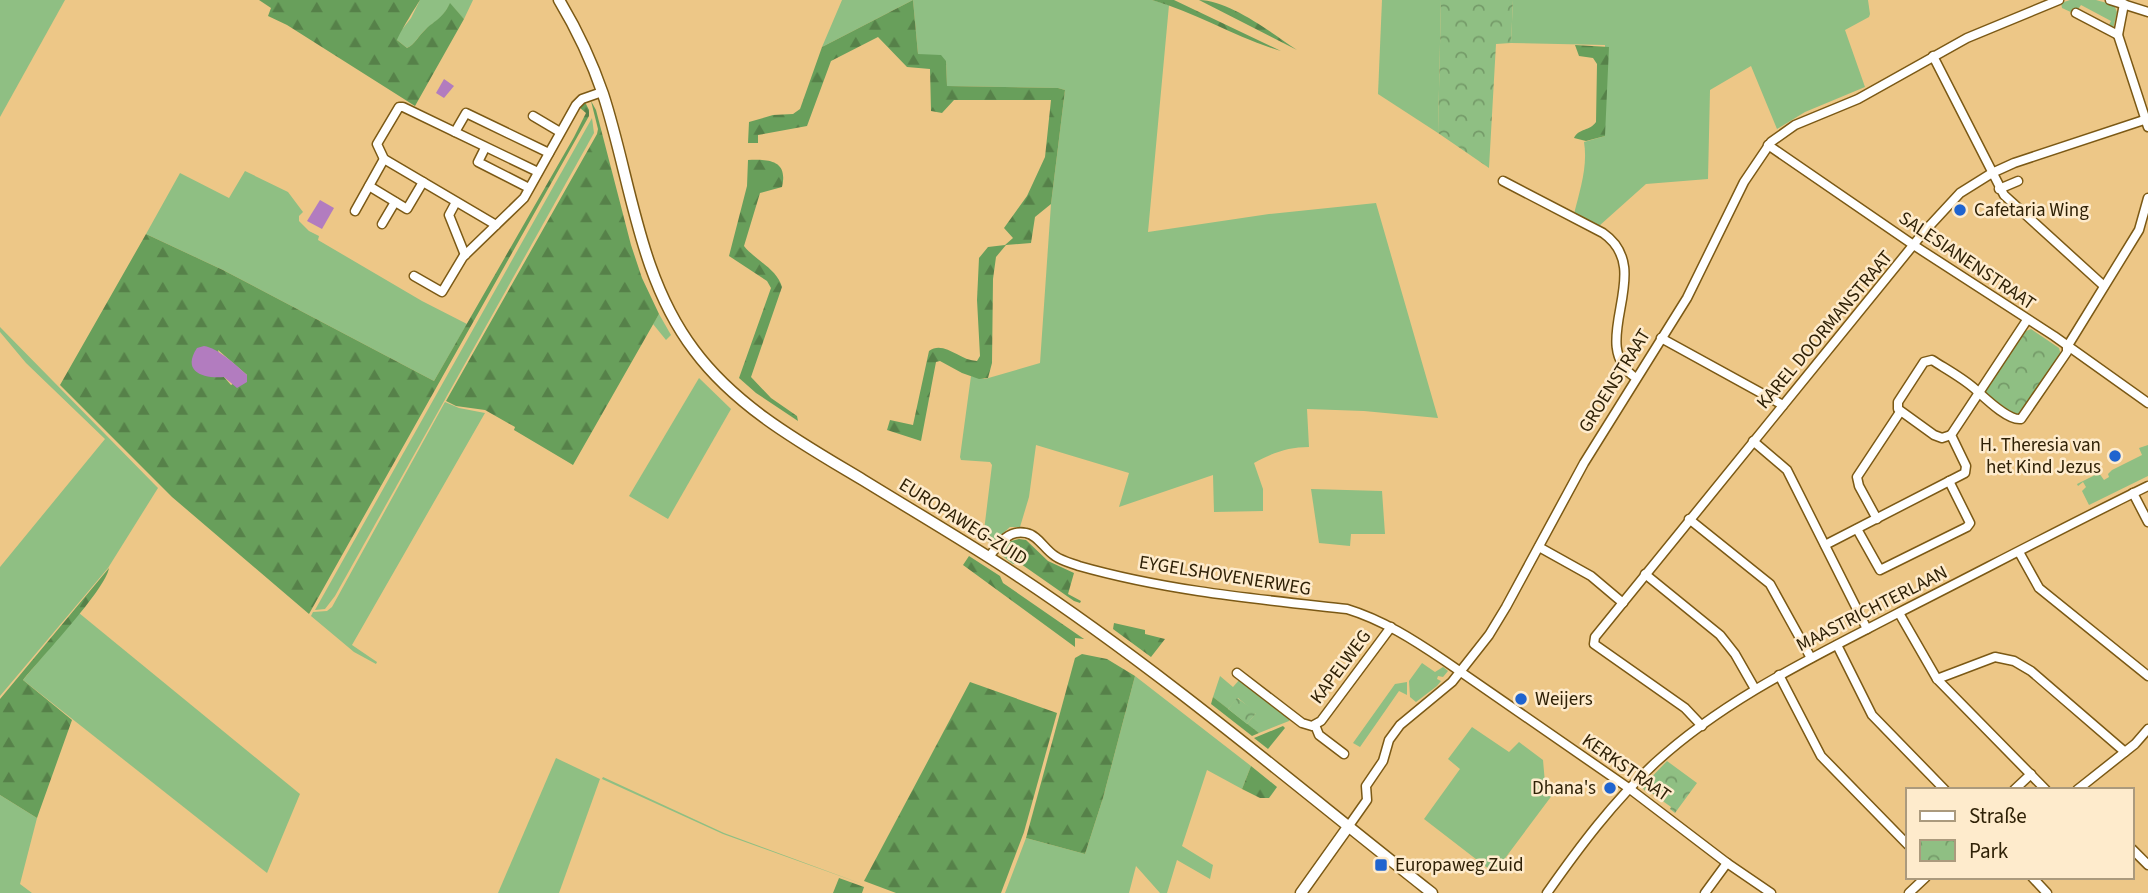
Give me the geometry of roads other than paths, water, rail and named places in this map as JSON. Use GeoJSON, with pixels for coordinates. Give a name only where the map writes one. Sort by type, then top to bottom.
{"type":"FeatureCollection","features":[{"type":"Feature","properties":{"kind":"street","name":"EUROPAWEG-ZUID"},"geometry":{"type":"LineString","coordinates":[[559,0],[587,54],[602,92],[652,271],[673,318],[707,366],[751,408],[800,442],[989,558],[1117,646],[1432,893]]}},
{"type":"Feature","properties":{"kind":"street","name":"GROENSTRAAT"},"geometry":{"type":"LineString","coordinates":[[1301,893],[1367,800],[1366,786],[1383,761],[1390,740],[1400,724],[1452,682],[1500,616],[1584,463],[1692,287],[1744,182],[1768,145],[1795,125],[1858,99],[1967,38],[2059,0]]}},
{"type":"Feature","properties":{"kind":"street"},"geometry":{"type":"LineString","coordinates":[[2110,0],[2148,12]]}},
{"type":"Feature","properties":{"kind":"street"},"geometry":{"type":"LineString","coordinates":[[2124,4],[2118,35],[2146,124]]}},
{"type":"Feature","properties":{"kind":"street"},"geometry":{"type":"LineString","coordinates":[[2076,13],[2118,35]]}},
{"type":"Feature","properties":{"kind":"street"},"geometry":{"type":"LineString","coordinates":[[1933,56],[1992,173],[2010,202],[2104,286]]}},
{"type":"Feature","properties":{"kind":"street"},"geometry":{"type":"LineString","coordinates":[[414,276],[442,292],[465,255],[523,200],[579,102],[602,92]]}},
{"type":"Feature","properties":{"kind":"street"},"geometry":{"type":"LineString","coordinates":[[496,225],[384,159],[377,144],[399,107],[538,172]]}},
{"type":"Feature","properties":{"kind":"street"},"geometry":{"type":"LineString","coordinates":[[455,132],[466,113],[549,153]]}},
{"type":"Feature","properties":{"kind":"street"},"geometry":{"type":"LineString","coordinates":[[533,116],[561,132]]}},
{"type":"Feature","properties":{"kind":"street","name":"KAREL DOORMANSTRAAT"},"geometry":{"type":"LineString","coordinates":[[1702,726],[1685,708],[1594,644],[1595,637],[1753,441],[1960,193],[2014,163],[2146,124]]}},
{"type":"Feature","properties":{"kind":"street","name":"SALESIANENSTRAAT"},"geometry":{"type":"LineString","coordinates":[[1768,145],[2148,401]]}},
{"type":"Feature","properties":{"kind":"street"},"geometry":{"type":"LineString","coordinates":[[485,148],[478,162],[529,188]]}},
{"type":"Feature","properties":{"kind":"street"},"geometry":{"type":"LineString","coordinates":[[355,211],[384,159]]}},
{"type":"Feature","properties":{"kind":"street"},"geometry":{"type":"LineString","coordinates":[[1503,181],[1603,233],[1614,243],[1623,258],[1625,273],[1616,351],[1624,367],[1636,378]]}},
{"type":"Feature","properties":{"kind":"street"},"geometry":{"type":"LineString","coordinates":[[2000,188],[2018,181]]}},
{"type":"Feature","properties":{"kind":"street"},"geometry":{"type":"LineString","coordinates":[[369,186],[407,209],[423,182]]}},
{"type":"Feature","properties":{"kind":"street"},"geometry":{"type":"LineString","coordinates":[[2027,320],[1979,393],[1951,435],[1937,437],[1900,412],[1898,402],[1928,359],[1949,371],[1979,393],[2014,419],[2021,419],[2067,352],[2067,347],[2104,286],[2146,223],[2148,198]]}},
{"type":"Feature","properties":{"kind":"street"},"geometry":{"type":"LineString","coordinates":[[382,224],[395,202]]}},
{"type":"Feature","properties":{"kind":"street"},"geometry":{"type":"LineString","coordinates":[[456,202],[449,215],[465,255]]}},
{"type":"Feature","properties":{"kind":"street"},"geometry":{"type":"LineString","coordinates":[[1661,338],[1783,405]]}},
{"type":"Feature","properties":{"kind":"street"},"geometry":{"type":"LineString","coordinates":[[1877,519],[1857,477],[1900,412]]}},
{"type":"Feature","properties":{"kind":"street"},"geometry":{"type":"LineString","coordinates":[[1825,545],[1963,474],[1967,468],[1951,435]]}},
{"type":"Feature","properties":{"kind":"street"},"geometry":{"type":"LineString","coordinates":[[1753,441],[1787,470],[1867,629]]}},
{"type":"Feature","properties":{"kind":"street"},"geometry":{"type":"LineString","coordinates":[[1857,528],[1877,568],[1881,570],[1947,538],[1970,523],[1949,481]]}},
{"type":"Feature","properties":{"kind":"street","name":"MAASTRICHTERLAAN"},"geometry":{"type":"LineString","coordinates":[[1547,893],[1594,827],[1656,763],[1755,689],[2148,486]]}},
{"type":"Feature","properties":{"kind":"street"},"geometry":{"type":"LineString","coordinates":[[2133,493],[2148,522]]}},
{"type":"Feature","properties":{"kind":"street"},"geometry":{"type":"LineString","coordinates":[[1689,519],[1770,584],[1811,658]]}},
{"type":"Feature","properties":{"kind":"street","name":"EYGELSHOVENERWEG"},"geometry":{"type":"LineString","coordinates":[[989,558],[1006,537],[1015,533],[1026,533],[1055,556],[1086,567],[1170,587],[1347,609],[1365,614],[1415,640],[1461,672]]}},
{"type":"Feature","properties":{"kind":"street"},"geometry":{"type":"LineString","coordinates":[[1539,547],[1591,576],[1623,603]]}},
{"type":"Feature","properties":{"kind":"street"},"geometry":{"type":"LineString","coordinates":[[2019,552],[2039,588],[2148,676]]}},
{"type":"Feature","properties":{"kind":"street"},"geometry":{"type":"LineString","coordinates":[[1645,574],[1720,635],[1735,654],[1755,689]]}},
{"type":"Feature","properties":{"kind":"street"},"geometry":{"type":"LineString","coordinates":[[1899,613],[1937,679],[2044,788]]}},
{"type":"Feature","properties":{"kind":"street","name":"KAPELWEG"},"geometry":{"type":"LineString","coordinates":[[1237,673],[1303,723],[1315,725],[1321,721],[1391,627]]}},
{"type":"Feature","properties":{"kind":"street"},"geometry":{"type":"LineString","coordinates":[[1837,645],[1874,717],[1943,788]]}},
{"type":"Feature","properties":{"kind":"street"},"geometry":{"type":"LineString","coordinates":[[1937,679],[1995,657],[2014,661],[2031,671],[2125,752]]}},
{"type":"Feature","properties":{"kind":"street","name":"KERKSTRAAT"},"geometry":{"type":"LineString","coordinates":[[1461,672],[1630,789],[1771,893]]}},
{"type":"Feature","properties":{"kind":"street"},"geometry":{"type":"LineString","coordinates":[[1779,675],[1821,756],[1906,843]]}},
{"type":"Feature","properties":{"kind":"street","name":"KAPELWEG"},"geometry":{"type":"LineString","coordinates":[[1315,725],[1319,734],[1343,754]]}},
{"type":"Feature","properties":{"kind":"street"},"geometry":{"type":"LineString","coordinates":[[2080,788],[2125,752],[2148,729]]}},
{"type":"Feature","properties":{"kind":"street"},"geometry":{"type":"LineString","coordinates":[[2016,788],[2031,774]]}},
{"type":"Feature","properties":{"kind":"street"},"geometry":{"type":"LineString","coordinates":[[2134,851],[2148,865]]}},
{"type":"Feature","properties":{"kind":"street"},"geometry":{"type":"LineString","coordinates":[[1705,893],[1727,863]]}},
{"type":"Feature","properties":{"kind":"street"},"geometry":{"type":"LineString","coordinates":[[1909,893],[1924,879]]}},
{"type":"Feature","properties":{"kind":"street"},"geometry":{"type":"LineString","coordinates":[[2034,879],[2048,893]]}},
{"type":"Feature","properties":{"kind":"place","name":"Cafetaria Wing"},"geometry":{"type":"Point","coordinates":[1960,210]}},
{"type":"Feature","properties":{"kind":"place","name":"H. Theresia van het Kind Jezus"},"geometry":{"type":"Point","coordinates":[2115,456]}},
{"type":"Feature","properties":{"kind":"place","name":"Weijers"},"geometry":{"type":"Point","coordinates":[1521,699]}},
{"type":"Feature","properties":{"kind":"place","name":"Dhana's"},"geometry":{"type":"Point","coordinates":[1610,788]}},
{"type":"Feature","properties":{"kind":"place","name":"Europaweg Zuid"},"geometry":{"type":"Point","coordinates":[1381,865]}}]}
